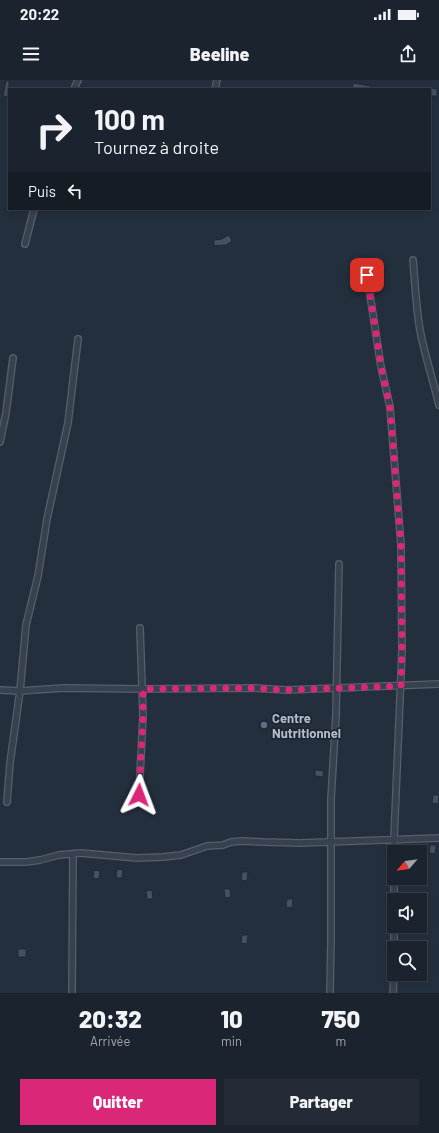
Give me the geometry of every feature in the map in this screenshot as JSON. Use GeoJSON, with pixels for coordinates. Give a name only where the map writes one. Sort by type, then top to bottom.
{"type":"FeatureCollection","features":[{"type":"Feature","properties":{"kind":"street"},"geometry":{"type":"LineString","coordinates":[[25,244],[34,210]]}},
{"type":"Feature","properties":{"kind":"street"},"geometry":{"type":"LineString","coordinates":[[413,260],[420,330],[439,405]]}},
{"type":"Feature","properties":{"kind":"street"},"geometry":{"type":"LineString","coordinates":[[367,275],[381,366],[390,407],[401,545],[402,651],[394,839],[394,941]]}},
{"type":"Feature","properties":{"kind":"street"},"geometry":{"type":"LineString","coordinates":[[7,802],[26,625],[38,576],[48,511],[68,423],[78,339]]}},
{"type":"Feature","properties":{"kind":"street"},"geometry":{"type":"LineString","coordinates":[[0,442],[6,413],[13,358]]}},
{"type":"Feature","properties":{"kind":"street"},"geometry":{"type":"LineString","coordinates":[[330,993],[331,792],[336,687],[339,564]]}},
{"type":"Feature","properties":{"kind":"street"},"geometry":{"type":"LineString","coordinates":[[139,795],[143,716],[140,628]]}},
{"type":"Feature","properties":{"kind":"street"},"geometry":{"type":"LineString","coordinates":[[0,690],[64,688],[253,688],[286,690],[439,684]]}},
{"type":"Feature","properties":{"kind":"street"},"geometry":{"type":"LineString","coordinates":[[0,862],[33,861],[59,855],[73,854],[156,858],[181,855],[202,847],[242,841],[331,842],[439,838]]}},
{"type":"Feature","properties":{"kind":"street"},"geometry":{"type":"LineString","coordinates":[[72,993],[73,854]]}},
{"type":"Feature","properties":{"kind":"street"},"geometry":{"type":"LineString","coordinates":[[393,993],[394,981]]}},
{"type":"Feature","properties":{"kind":"building"},"geometry":{"type":"Polygon","coordinates":[[[6,81],[9,81],[8,97],[3,96],[6,81]]]}},
{"type":"Feature","properties":{"kind":"building"},"geometry":{"type":"Polygon","coordinates":[[[353,83],[371,86],[371,88],[352,88],[353,83]]]}},
{"type":"Feature","properties":{"kind":"building"},"geometry":{"type":"Polygon","coordinates":[[[431,88],[437,89],[437,96],[431,96],[431,88]]]}},
{"type":"Feature","properties":{"kind":"building"},"geometry":{"type":"Polygon","coordinates":[[[229,235],[232,241],[226,245],[214,246],[214,240],[222,239],[229,235]]]}},
{"type":"Feature","properties":{"kind":"building"},"geometry":{"type":"Polygon","coordinates":[[[315,770],[324,771],[323,777],[315,776],[315,770]]]}},
{"type":"Feature","properties":{"kind":"building"},"geometry":{"type":"Polygon","coordinates":[[[433,795],[439,795],[438,804],[432,803],[433,795]]]}},
{"type":"Feature","properties":{"kind":"building"},"geometry":{"type":"Polygon","coordinates":[[[430,845],[436,845],[435,854],[429,853],[430,845]]]}},
{"type":"Feature","properties":{"kind":"building"},"geometry":{"type":"Polygon","coordinates":[[[117,869],[123,870],[122,878],[116,878],[117,869]]]}},
{"type":"Feature","properties":{"kind":"building"},"geometry":{"type":"Polygon","coordinates":[[[94,870],[100,871],[99,879],[93,878],[94,870]]]}},
{"type":"Feature","properties":{"kind":"building"},"geometry":{"type":"Polygon","coordinates":[[[242,872],[248,872],[247,881],[241,880],[242,872]]]}},
{"type":"Feature","properties":{"kind":"building"},"geometry":{"type":"Polygon","coordinates":[[[224,889],[230,889],[231,897],[225,898],[224,889]]]}},
{"type":"Feature","properties":{"kind":"building"},"geometry":{"type":"Polygon","coordinates":[[[152,890],[153,899],[147,899],[146,891],[152,890]]]}},
{"type":"Feature","properties":{"kind":"building"},"geometry":{"type":"Polygon","coordinates":[[[287,899],[293,899],[292,908],[286,907],[287,899]]]}},
{"type":"Feature","properties":{"kind":"building"},"geometry":{"type":"Polygon","coordinates":[[[242,935],[248,935],[247,944],[241,943],[242,935]]]}},
{"type":"Feature","properties":{"kind":"building"},"geometry":{"type":"Polygon","coordinates":[[[18,949],[26,949],[26,957],[18,957],[18,949]]]}},
{"type":"Feature","properties":{"kind":"place","name":"Centre Nutritionnel"},"geometry":{"type":"Point","coordinates":[264,725]}},
{"type":"Feature","properties":{"kind":"route"},"geometry":{"type":"LineString","coordinates":[[139,795],[143,689],[253,688],[286,690],[336,687],[401,686],[402,592],[399,515],[390,407],[381,366],[367,275]]}}]}
